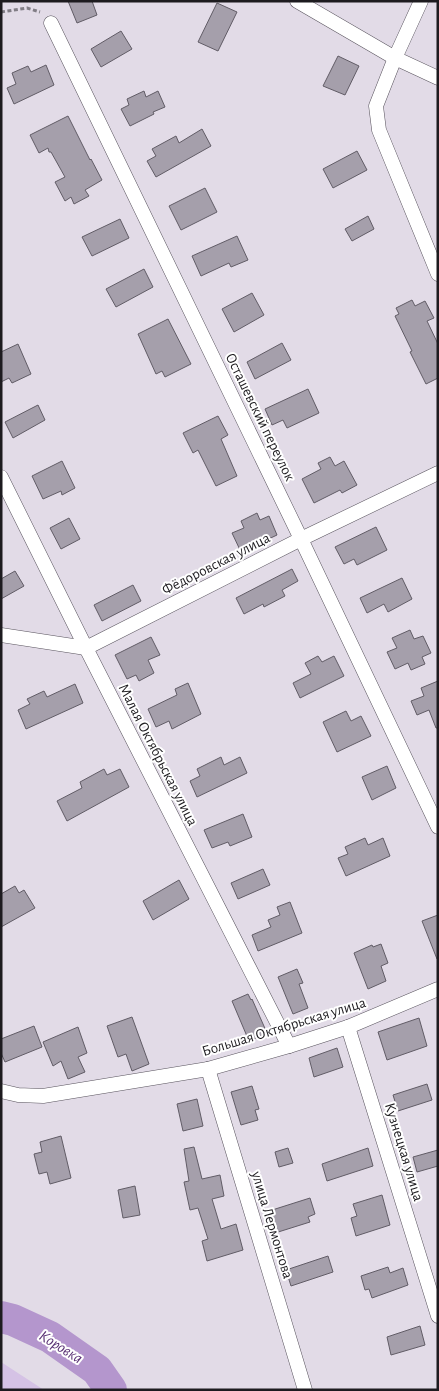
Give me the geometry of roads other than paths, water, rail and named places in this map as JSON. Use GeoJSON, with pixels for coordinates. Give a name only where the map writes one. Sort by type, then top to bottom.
{"type":"FeatureCollection","features":[{"type":"Feature","properties":{"kind":"street"},"geometry":{"type":"LineString","coordinates":[[297,1],[395,58],[438,78]]}},
{"type":"Feature","properties":{"kind":"street"},"geometry":{"type":"LineString","coordinates":[[421,1],[376,106],[379,130],[438,274]]}},
{"type":"Feature","properties":{"kind":"street","name":"Осташевский переулок"},"geometry":{"type":"LineString","coordinates":[[51,23],[438,827]]}},
{"type":"Feature","properties":{"kind":"street","name":"Фёдоровская улица"},"geometry":{"type":"LineString","coordinates":[[86,648],[301,539],[438,473]]}},
{"type":"Feature","properties":{"kind":"street","name":"Малая Октябрьская улица"},"geometry":{"type":"LineString","coordinates":[[1,477],[289,1046]]}},
{"type":"Feature","properties":{"kind":"street"},"geometry":{"type":"LineString","coordinates":[[1,635],[86,648]]}},
{"type":"Feature","properties":{"kind":"street","name":"Большая Октябрьская улица"},"geometry":{"type":"LineString","coordinates":[[1,1091],[18,1095],[43,1096],[208,1069],[348,1027],[438,989]]}},
{"type":"Feature","properties":{"kind":"street","name":"Кузнецкая улица"},"geometry":{"type":"LineString","coordinates":[[348,1027],[438,1316]]}},
{"type":"Feature","properties":{"kind":"street","name":"улица Лермонтова"},"geometry":{"type":"LineString","coordinates":[[208,1069],[305,1390]]}},
{"type":"Feature","properties":{"kind":"waterway","name":"Коровка"},"geometry":{"type":"LineString","coordinates":[[1,1317],[13,1320],[50,1337],[97,1370],[111,1390]]}}]}
